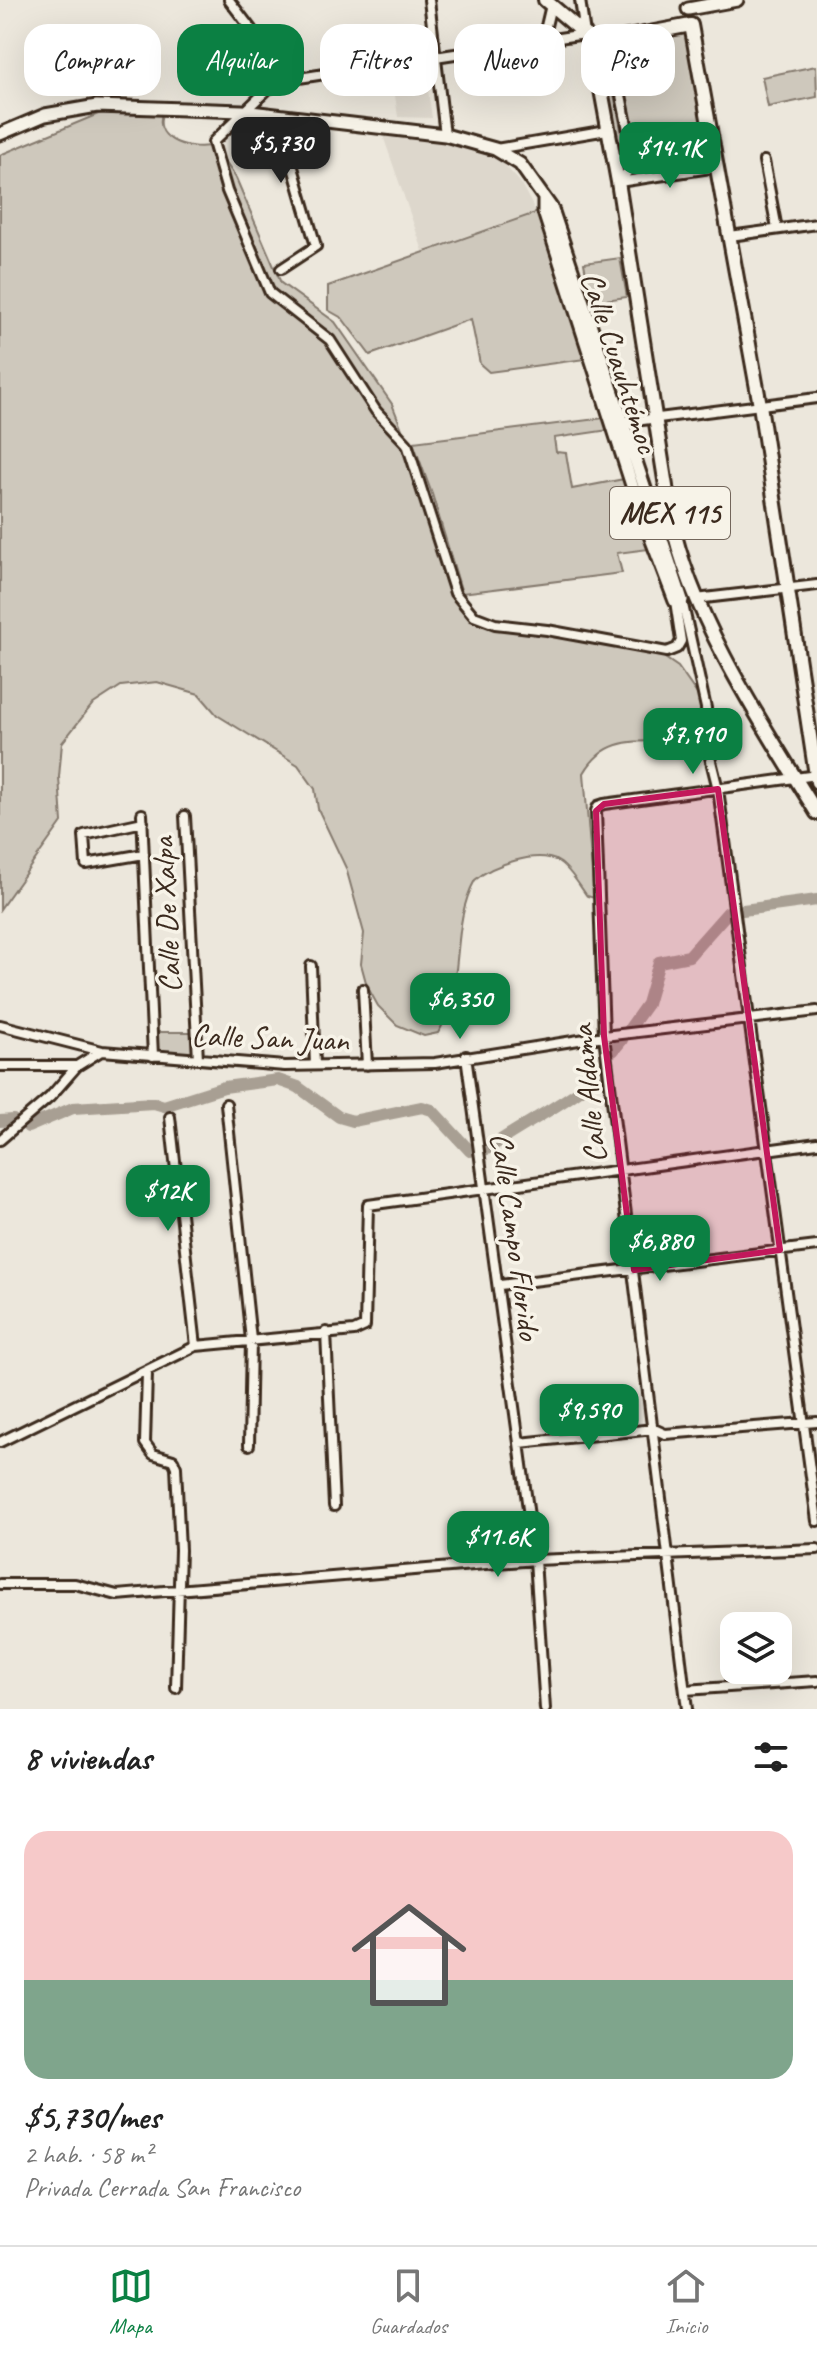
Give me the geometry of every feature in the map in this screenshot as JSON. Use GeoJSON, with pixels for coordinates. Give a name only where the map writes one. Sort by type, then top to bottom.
{"type":"FeatureCollection","features":[{"type":"Feature","properties":{"kind":"main road"},"geometry":{"type":"LineString","coordinates":[[675,28],[691,25],[687,4],[737,0]]}},
{"type":"Feature","properties":{"kind":"main road"},"geometry":{"type":"LineString","coordinates":[[548,2],[581,33]]}},
{"type":"Feature","properties":{"kind":"main road","name":"MEX 115"},"geometry":{"type":"LineString","coordinates":[[691,25],[760,405],[817,777]]}},
{"type":"Feature","properties":{"kind":"main road","name":"MEX 115"},"geometry":{"type":"LineString","coordinates":[[600,96],[618,182],[684,600],[817,813]]}},
{"type":"Feature","properties":{"kind":"main road"},"geometry":{"type":"LineString","coordinates":[[0,134],[45,115],[97,106],[242,111]]}},
{"type":"Feature","properties":{"kind":"main road","name":"Calle Cuauhtémoc"},"geometry":{"type":"LineString","coordinates":[[242,111],[445,135],[495,149],[520,164],[552,209],[570,279],[616,424],[684,600]]}},
{"type":"Feature","properties":{"kind":"street"},"geometry":{"type":"LineString","coordinates":[[229,0],[247,24]]}},
{"type":"Feature","properties":{"kind":"street"},"geometry":{"type":"LineString","coordinates":[[429,0],[433,24]]}},
{"type":"Feature","properties":{"kind":"street"},"geometry":{"type":"LineString","coordinates":[[580,0],[585,24]]}},
{"type":"Feature","properties":{"kind":"street"},"geometry":{"type":"LineString","coordinates":[[545,24],[548,2]]}},
{"type":"Feature","properties":{"kind":"street"},"geometry":{"type":"LineString","coordinates":[[445,135],[438,57],[454,55]]}},
{"type":"Feature","properties":{"kind":"street"},"geometry":{"type":"LineString","coordinates":[[242,111],[260,96]]}},
{"type":"Feature","properties":{"kind":"street"},"geometry":{"type":"LineString","coordinates":[[621,96],[635,164]]}},
{"type":"Feature","properties":{"kind":"street","name":"Calle Cuauhtémoc"},"geometry":{"type":"LineString","coordinates":[[242,111],[213,142],[227,191],[270,293],[330,340],[376,411],[407,444],[413,472],[437,528],[455,593],[464,606],[495,624],[667,652],[673,651],[681,641],[684,600]]}},
{"type":"Feature","properties":{"kind":"street"},"geometry":{"type":"LineString","coordinates":[[278,116],[316,246],[281,269]]}},
{"type":"Feature","properties":{"kind":"street"},"geometry":{"type":"LineString","coordinates":[[495,149],[607,130]]}},
{"type":"Feature","properties":{"kind":"street"},"geometry":{"type":"LineString","coordinates":[[618,182],[635,164],[714,151]]}},
{"type":"Feature","properties":{"kind":"street"},"geometry":{"type":"LineString","coordinates":[[764,161],[777,229]]}},
{"type":"Feature","properties":{"kind":"street"},"geometry":{"type":"LineString","coordinates":[[618,182],[717,167]]}},
{"type":"Feature","properties":{"kind":"street"},"geometry":{"type":"LineString","coordinates":[[730,236],[817,224]]}},
{"type":"Feature","properties":{"kind":"street"},"geometry":{"type":"LineString","coordinates":[[616,424],[817,398]]}},
{"type":"Feature","properties":{"kind":"street"},"geometry":{"type":"LineString","coordinates":[[684,600],[817,585]]}},
{"type":"Feature","properties":{"kind":"street","name":"Calle Cuauhtémoc"},"geometry":{"type":"LineString","coordinates":[[684,600],[706,708],[707,745],[718,789],[817,1521]]}},
{"type":"Feature","properties":{"kind":"street"},"geometry":{"type":"LineString","coordinates":[[718,789],[795,777],[817,777]]}},
{"type":"Feature","properties":{"kind":"street","name":"Calle Aldama"},"geometry":{"type":"LineString","coordinates":[[687,1709],[604,1036],[598,806],[718,789]]}},
{"type":"Feature","properties":{"kind":"street","name":"Calle De Xalpa"},"geometry":{"type":"LineString","coordinates":[[185,816],[198,1059]]}},
{"type":"Feature","properties":{"kind":"street"},"geometry":{"type":"LineString","coordinates":[[144,854],[86,864],[84,835],[142,818],[144,854],[153,1056]]}},
{"type":"Feature","properties":{"kind":"street"},"geometry":{"type":"LineString","coordinates":[[311,966],[315,1065]]}},
{"type":"Feature","properties":{"kind":"street"},"geometry":{"type":"LineString","coordinates":[[363,989],[367,1065]]}},
{"type":"Feature","properties":{"kind":"street","name":"Calle San Juan"},"geometry":{"type":"LineString","coordinates":[[0,1025],[102,1051],[198,1059],[367,1065],[435,1063],[604,1036],[817,1011]]}},
{"type":"Feature","properties":{"kind":"street"},"geometry":{"type":"LineString","coordinates":[[0,1140],[50,1097],[77,1066],[102,1051]]}},
{"type":"Feature","properties":{"kind":"street","name":"Calle Campo Florido"},"geometry":{"type":"LineString","coordinates":[[466,1056],[500,1285],[535,1560],[545,1709]]}},
{"type":"Feature","properties":{"kind":"street"},"geometry":{"type":"LineString","coordinates":[[0,1066],[77,1066]]}},
{"type":"Feature","properties":{"kind":"street"},"geometry":{"type":"LineString","coordinates":[[226,1104],[251,1340],[249,1445]]}},
{"type":"Feature","properties":{"kind":"street"},"geometry":{"type":"LineString","coordinates":[[170,1117],[196,1346]]}},
{"type":"Feature","properties":{"kind":"street"},"geometry":{"type":"LineString","coordinates":[[0,1442],[147,1373],[196,1346],[354,1331],[365,1326],[366,1206],[817,1143]]}},
{"type":"Feature","properties":{"kind":"street"},"geometry":{"type":"LineString","coordinates":[[500,1285],[817,1246]]}},
{"type":"Feature","properties":{"kind":"street"},"geometry":{"type":"LineString","coordinates":[[326,1332],[334,1506]]}},
{"type":"Feature","properties":{"kind":"street"},"geometry":{"type":"LineString","coordinates":[[147,1373],[145,1443],[153,1454],[167,1455],[176,1467],[176,1688]]}},
{"type":"Feature","properties":{"kind":"street"},"geometry":{"type":"LineString","coordinates":[[520,1443],[654,1429],[665,1434],[817,1422]]}},
{"type":"Feature","properties":{"kind":"street"},"geometry":{"type":"LineString","coordinates":[[0,1584],[75,1584],[117,1595],[535,1560],[817,1549]]}},
{"type":"Feature","properties":{"kind":"street"},"geometry":{"type":"LineString","coordinates":[[685,1690],[817,1681]]}},
{"type":"Feature","properties":{"kind":"highlighted area"},"geometry":{"type":"Polygon","coordinates":[[[718,789],[780,1250],[634,1270],[604,1036],[596,811],[604,804],[718,789]]]}},
{"type":"Feature","properties":{"kind":"shaded area"},"geometry":{"type":"Polygon","coordinates":[[[688,32],[710,149],[638,161],[626,96],[675,96],[675,35],[688,32]]]}},
{"type":"Feature","properties":{"kind":"shaded area"},"geometry":{"type":"Polygon","coordinates":[[[816,66],[817,97],[768,107],[762,77],[816,66]]]}},
{"type":"Feature","properties":{"kind":"shaded area"},"geometry":{"type":"Polygon","coordinates":[[[395,96],[429,96],[432,118],[398,117],[395,96]]]}},
{"type":"Feature","properties":{"kind":"shaded area"},"geometry":{"type":"Polygon","coordinates":[[[608,96],[614,96],[626,153],[620,155],[608,96]]]}},
{"type":"Feature","properties":{"kind":"shaded area"},"geometry":{"type":"Polygon","coordinates":[[[115,107],[162,114],[163,132],[177,142],[196,147],[214,145],[236,178],[281,283],[335,322],[392,404],[428,495],[444,558],[458,594],[476,616],[659,654],[678,667],[704,704],[698,738],[621,744],[595,758],[584,773],[594,898],[587,896],[563,865],[550,858],[516,860],[492,869],[475,880],[462,917],[452,997],[438,1033],[424,1036],[397,1025],[378,1006],[367,986],[361,964],[364,933],[346,868],[318,809],[315,789],[298,765],[217,715],[199,694],[157,682],[121,686],[92,705],[62,743],[59,777],[62,822],[0,909],[0,155],[115,107]]]}},
{"type":"Feature","properties":{"kind":"shaded area"},"geometry":{"type":"Polygon","coordinates":[[[382,133],[441,138],[475,148],[501,161],[520,182],[536,212],[423,251],[382,133]]]}},
{"type":"Feature","properties":{"kind":"shaded area"},"geometry":{"type":"Polygon","coordinates":[[[538,212],[585,359],[489,372],[480,364],[471,319],[370,355],[342,318],[328,310],[328,286],[538,212]]]}},
{"type":"Feature","properties":{"kind":"shaded area"},"geometry":{"type":"Polygon","coordinates":[[[620,258],[627,297],[591,302],[584,263],[620,258]]]}},
{"type":"Feature","properties":{"kind":"shaded area"},"geometry":{"type":"Polygon","coordinates":[[[604,418],[609,430],[554,438],[556,452],[566,453],[572,489],[624,479],[649,549],[617,553],[622,573],[462,593],[413,442],[604,418]]]}},
{"type":"Feature","properties":{"kind":"shaded area"},"geometry":{"type":"Polygon","coordinates":[[[154,1032],[194,1032],[196,1056],[155,1052],[154,1032]]]}},
{"type":"Feature","properties":{"kind":"waterway"},"geometry":{"type":"LineString","coordinates":[[630,1028],[647,1004],[659,962],[689,956],[728,912],[817,900]]}},
{"type":"Feature","properties":{"kind":"waterway"},"geometry":{"type":"LineString","coordinates":[[613,1051],[622,1040]]}},
{"type":"Feature","properties":{"kind":"waterway"},"geometry":{"type":"LineString","coordinates":[[487,1149],[601,1074]]}},
{"type":"Feature","properties":{"kind":"waterway"},"geometry":{"type":"LineString","coordinates":[[28,1127],[73,1108],[154,1103],[164,1106],[224,1087],[278,1080],[298,1087],[339,1117],[353,1121],[422,1107],[432,1110],[470,1151]]}},
{"type":"Feature","properties":{"kind":"waterway"},"geometry":{"type":"LineString","coordinates":[[0,1121],[13,1120]]}}]}
